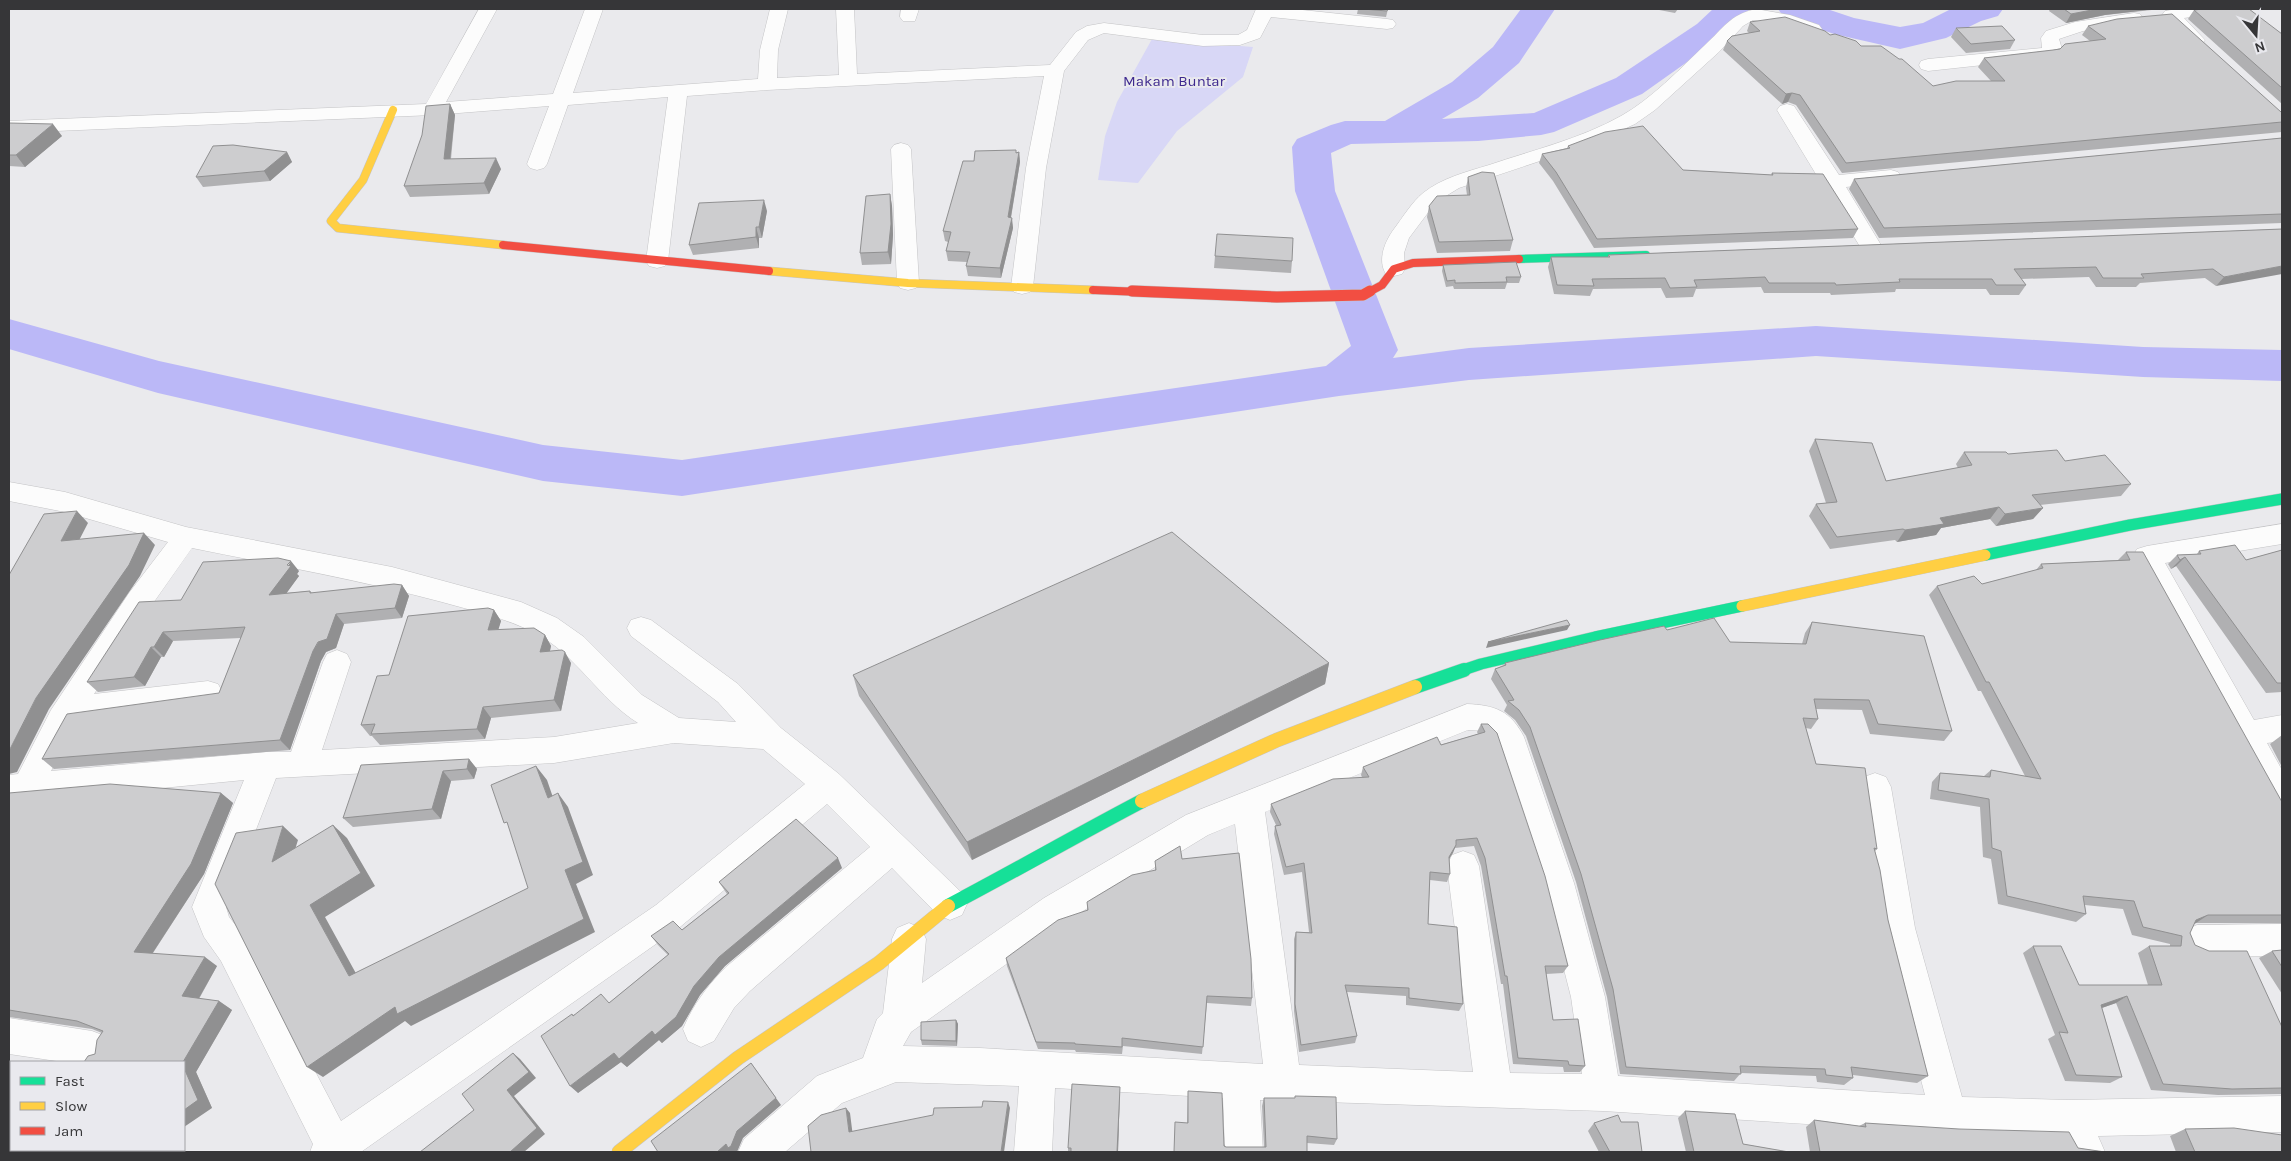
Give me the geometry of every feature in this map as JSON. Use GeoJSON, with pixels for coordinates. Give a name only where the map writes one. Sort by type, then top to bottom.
{"type":"FeatureCollection","features":[{"type":"Feature","properties":{"kind":"street"},"geometry":{"type":"LineString","coordinates":[[433,109],[488,9]]}},
{"type":"Feature","properties":{"kind":"street"},"geometry":{"type":"LineString","coordinates":[[537,164],[594,9]]}},
{"type":"Feature","properties":{"kind":"street"},"geometry":{"type":"LineString","coordinates":[[767,84],[769,50],[778,9]]}},
{"type":"Feature","properties":{"kind":"street"},"geometry":{"type":"LineString","coordinates":[[845,9],[848,79]]}},
{"type":"Feature","properties":{"kind":"street"},"geometry":{"type":"LineString","coordinates":[[1928,65],[2047,53],[2053,49],[2050,38],[2057,34],[2111,21],[2213,9]]}},
{"type":"Feature","properties":{"kind":"street"},"geometry":{"type":"LineString","coordinates":[[1022,286],[1036,168],[1054,70],[1082,36],[1093,30],[1104,28],[1208,40],[1238,40],[1252,36],[1265,10],[1387,24]]}},
{"type":"Feature","properties":{"kind":"street"},"geometry":{"type":"LineString","coordinates":[[393,110],[363,180],[331,221],[338,228],[657,261],[908,283],[1277,297],[1363,295],[1372,292],[1389,279],[1394,269],[1394,253],[1399,237],[1429,198],[1452,184],[1584,140],[1628,120],[1648,106],[1747,16],[1756,14],[1784,20],[1829,34]]}},
{"type":"Feature","properties":{"kind":"street"},"geometry":{"type":"LineString","coordinates":[[2171,15],[2208,50]]}},
{"type":"Feature","properties":{"kind":"street"},"geometry":{"type":"LineString","coordinates":[[9,127],[433,109],[767,84],[1054,70]]}},
{"type":"Feature","properties":{"kind":"street"},"geometry":{"type":"LineString","coordinates":[[657,261],[678,91]]}},
{"type":"Feature","properties":{"kind":"street"},"geometry":{"type":"LineString","coordinates":[[1787,110],[1870,245]]}},
{"type":"Feature","properties":{"kind":"street"},"geometry":{"type":"LineString","coordinates":[[901,149],[908,283]]}},
{"type":"Feature","properties":{"kind":"street"},"geometry":{"type":"LineString","coordinates":[[1833,182],[1911,174]]}},
{"type":"Feature","properties":{"kind":"street"},"geometry":{"type":"LineString","coordinates":[[1394,269],[1413,263],[1439,261],[1657,254]]}},
{"type":"Feature","properties":{"kind":"street"},"geometry":{"type":"LineString","coordinates":[[9,492],[55,500],[186,537],[392,578],[511,610],[547,626],[574,645],[632,704],[674,730]]}},
{"type":"Feature","properties":{"kind":"street"},"geometry":{"type":"LineString","coordinates":[[619,1152],[738,1058],[879,963],[950,904],[1006,876],[1059,844],[1116,814],[1215,767],[1380,699],[1481,664],[1595,637],[2130,525],[2282,499]]}},
{"type":"Feature","properties":{"kind":"street"},"geometry":{"type":"LineString","coordinates":[[41,524],[55,500]]}},
{"type":"Feature","properties":{"kind":"street"},"geometry":{"type":"LineString","coordinates":[[2282,534],[2147,556],[2282,799]]}},
{"type":"Feature","properties":{"kind":"street"},"geometry":{"type":"LineString","coordinates":[[18,787],[139,601],[186,537]]}},
{"type":"Feature","properties":{"kind":"street"},"geometry":{"type":"LineString","coordinates":[[641,628],[728,693],[770,737],[828,784],[950,904]]}},
{"type":"Feature","properties":{"kind":"street"},"geometry":{"type":"LineString","coordinates":[[302,765],[337,662]]}},
{"type":"Feature","properties":{"kind":"street"},"geometry":{"type":"LineString","coordinates":[[69,710],[208,693]]}},
{"type":"Feature","properties":{"kind":"street"},"geometry":{"type":"LineString","coordinates":[[877,1071],[890,1032],[899,1020],[1056,909],[1198,824],[1467,717],[1487,717],[1502,725],[1509,737],[1558,883],[1588,997],[1603,1093]]}},
{"type":"Feature","properties":{"kind":"street"},"geometry":{"type":"LineString","coordinates":[[2246,734],[2282,728]]}},
{"type":"Feature","properties":{"kind":"street"},"geometry":{"type":"LineString","coordinates":[[18,787],[266,765],[302,765],[554,750],[674,730],[770,737]]}},
{"type":"Feature","properties":{"kind":"street"},"geometry":{"type":"LineString","coordinates":[[266,765],[209,907],[216,926],[233,949],[332,1150],[668,916],[828,784]]}},
{"type":"Feature","properties":{"kind":"street"},"geometry":{"type":"LineString","coordinates":[[1875,787],[1898,928],[1949,1115]]}},
{"type":"Feature","properties":{"kind":"street"},"geometry":{"type":"LineString","coordinates":[[1248,804],[1283,1081]]}},
{"type":"Feature","properties":{"kind":"street"},"geometry":{"type":"LineString","coordinates":[[701,1030],[722,996],[738,979],[893,847]]}},
{"type":"Feature","properties":{"kind":"street"},"geometry":{"type":"LineString","coordinates":[[1463,866],[1494,1091]]}},
{"type":"Feature","properties":{"kind":"street"},"geometry":{"type":"LineString","coordinates":[[899,1020],[907,969],[909,940]]}},
{"type":"Feature","properties":{"kind":"street"},"geometry":{"type":"LineString","coordinates":[[2197,941],[2282,940]]}},
{"type":"Feature","properties":{"kind":"street"},"geometry":{"type":"LineString","coordinates":[[9,1036],[92,1049],[90,1061]]}},
{"type":"Feature","properties":{"kind":"street"},"geometry":{"type":"LineString","coordinates":[[757,1152],[830,1089],[896,1064],[1241,1081],[1283,1081],[1494,1091],[1603,1093],[1949,1115],[2069,1118],[2282,1114]]}},
{"type":"Feature","properties":{"kind":"street"},"geometry":{"type":"LineString","coordinates":[[1033,1152],[1038,1070]]}},
{"type":"Feature","properties":{"kind":"street"},"geometry":{"type":"LineString","coordinates":[[1241,1081],[1244,1152]]}},
{"type":"Feature","properties":{"kind":"street"},"geometry":{"type":"LineString","coordinates":[[2069,1118],[2086,1152]]}},
{"type":"Feature","properties":{"kind":"green space","name":"Makam Buntar"},"geometry":{"type":"Polygon","coordinates":[[[1152,39],[1253,47],[1243,77],[1177,131],[1138,183],[1098,180],[1105,136],[1117,102],[1152,39]]]}},
{"type":"Feature","properties":{"kind":"building"},"geometry":{"type":"Polygon","coordinates":[[[1363,9],[1388,9],[1387,11],[1363,9]]]}},
{"type":"Feature","properties":{"kind":"building"},"geometry":{"type":"Polygon","coordinates":[[[2064,9],[2097,9],[2071,14],[2064,9]]]}},
{"type":"Feature","properties":{"kind":"building"},"geometry":{"type":"Polygon","coordinates":[[[2249,9],[2282,34],[2282,88],[2194,10],[2249,9]]]}},
{"type":"Feature","properties":{"kind":"building"},"geometry":{"type":"Polygon","coordinates":[[[2172,14],[2282,112],[2282,122],[1846,163],[1800,95],[1786,94],[1727,41],[1732,36],[1760,31],[1750,22],[1785,17],[1825,31],[1830,35],[1835,34],[1856,41],[1861,46],[1881,46],[1899,59],[1902,59],[1933,86],[1956,81],[2005,81],[1984,58],[2060,49],[2065,44],[2106,39],[2088,26],[2117,19],[2172,14]]]}},
{"type":"Feature","properties":{"kind":"building"},"geometry":{"type":"Polygon","coordinates":[[[2002,26],[2015,40],[1971,44],[1956,28],[2002,26]]]}},
{"type":"Feature","properties":{"kind":"building"},"geometry":{"type":"Polygon","coordinates":[[[450,104],[444,159],[496,158],[484,183],[404,186],[422,135],[426,106],[450,104]]]}},
{"type":"Feature","properties":{"kind":"building"},"geometry":{"type":"Polygon","coordinates":[[[9,123],[53,124],[16,155],[9,155],[9,123]]]}},
{"type":"Feature","properties":{"kind":"building"},"geometry":{"type":"Polygon","coordinates":[[[1643,126],[1683,170],[1773,175],[1772,173],[1823,174],[1858,229],[1597,239],[1556,172],[1542,154],[1570,148],[1568,146],[1605,132],[1643,126]]]}},
{"type":"Feature","properties":{"kind":"building"},"geometry":{"type":"Polygon","coordinates":[[[2282,138],[2282,214],[1884,228],[1854,179],[2282,138]]]}},
{"type":"Feature","properties":{"kind":"building"},"geometry":{"type":"Polygon","coordinates":[[[233,145],[287,152],[264,171],[196,177],[213,146],[233,145]]]}},
{"type":"Feature","properties":{"kind":"building"},"geometry":{"type":"Polygon","coordinates":[[[1016,150],[1016,153],[1019,152],[1008,217],[1012,218],[1000,268],[966,266],[970,252],[946,251],[951,232],[943,231],[963,161],[974,161],[975,151],[1016,150]]]}},
{"type":"Feature","properties":{"kind":"building"},"geometry":{"type":"Polygon","coordinates":[[[1482,172],[1494,173],[1513,240],[1439,242],[1429,206],[1437,196],[1470,195],[1468,177],[1482,172]]]}},
{"type":"Feature","properties":{"kind":"building"},"geometry":{"type":"Polygon","coordinates":[[[890,194],[891,224],[888,252],[860,253],[866,196],[890,194]]]}},
{"type":"Feature","properties":{"kind":"building"},"geometry":{"type":"Polygon","coordinates":[[[764,200],[759,227],[756,227],[756,237],[689,245],[699,203],[764,200]]]}},
{"type":"Feature","properties":{"kind":"building"},"geometry":{"type":"Polygon","coordinates":[[[2282,229],[2282,266],[2224,277],[2213,269],[2141,274],[2144,278],[2103,278],[2096,267],[2014,269],[2026,285],[1996,285],[1992,279],[1899,279],[1900,282],[1836,285],[1835,283],[1769,283],[1765,277],[1694,280],[1697,287],[1670,288],[1665,278],[1592,279],[1594,286],[1557,285],[1551,257],[1610,257],[1608,255],[2282,229]]]}},
{"type":"Feature","properties":{"kind":"building"},"geometry":{"type":"Polygon","coordinates":[[[1217,234],[1293,238],[1292,261],[1215,256],[1217,234]]]}},
{"type":"Feature","properties":{"kind":"building"},"geometry":{"type":"Polygon","coordinates":[[[1516,262],[1521,277],[1506,277],[1507,282],[1455,283],[1455,280],[1447,281],[1443,265],[1516,262]]]}},
{"type":"Feature","properties":{"kind":"building"},"geometry":{"type":"Polygon","coordinates":[[[1815,439],[1872,443],[1886,481],[1972,465],[1964,452],[2006,452],[2008,454],[2057,450],[2065,461],[2105,455],[2131,484],[2032,495],[2043,508],[2005,514],[1999,507],[1940,518],[1944,524],[1837,537],[1816,504],[1837,502],[1815,439]]]}},
{"type":"Feature","properties":{"kind":"building"},"geometry":{"type":"Polygon","coordinates":[[[77,511],[61,541],[144,533],[129,565],[36,698],[9,751],[9,575],[44,514],[77,511]]]}},
{"type":"Feature","properties":{"kind":"building"},"geometry":{"type":"Polygon","coordinates":[[[1172,532],[1329,663],[967,842],[853,675],[1172,532]]]}},
{"type":"Feature","properties":{"kind":"building"},"geometry":{"type":"Polygon","coordinates":[[[2235,545],[2246,560],[2282,550],[2282,683],[2277,683],[2185,557],[2180,560],[2177,555],[2201,554],[2199,551],[2235,545]]]}},
{"type":"Feature","properties":{"kind":"building"},"geometry":{"type":"Polygon","coordinates":[[[2126,552],[2143,552],[2282,802],[2282,915],[2208,915],[2196,920],[2190,933],[2195,945],[2209,951],[2247,951],[2282,1027],[2282,1088],[2232,1089],[2163,1084],[2127,996],[2101,1005],[2122,1077],[2076,1075],[2059,1032],[2068,1033],[2033,946],[2061,946],[2079,985],[2162,985],[2149,946],[2181,946],[2182,936],[2143,927],[2134,901],[2083,896],[2086,914],[2007,896],[2001,851],[1992,848],[1989,799],[1938,790],[1940,773],[1990,777],[1991,770],[2041,779],[1989,682],[1986,682],[1937,586],[1974,576],[1982,584],[2043,568],[2041,564],[2130,560],[2126,552]]]}},
{"type":"Feature","properties":{"kind":"building"},"geometry":{"type":"Polygon","coordinates":[[[278,558],[291,561],[287,565],[291,566],[269,595],[310,591],[310,593],[394,584],[402,585],[395,608],[336,614],[327,639],[318,642],[313,651],[280,740],[42,759],[67,714],[219,693],[245,627],[163,632],[154,647],[151,647],[134,677],[87,682],[139,602],[181,600],[203,562],[278,558]]]}},
{"type":"Feature","properties":{"kind":"building"},"geometry":{"type":"Polygon","coordinates":[[[488,608],[494,610],[488,630],[534,628],[545,635],[540,652],[562,650],[565,652],[554,700],[483,707],[477,729],[371,734],[375,724],[361,725],[377,676],[389,675],[408,616],[488,608]]]}},
{"type":"Feature","properties":{"kind":"building"},"geometry":{"type":"Polygon","coordinates":[[[1714,618],[1730,642],[1806,644],[1812,622],[1924,636],[1952,731],[1878,724],[1869,700],[1814,699],[1818,719],[1803,718],[1816,764],[1865,768],[1877,849],[1874,848],[1880,870],[1888,920],[1928,1076],[1851,1067],[1853,1078],[1826,1075],[1825,1069],[1740,1066],[1741,1074],[1626,1067],[1613,989],[1581,874],[1530,727],[1519,710],[1508,701],[1514,700],[1495,669],[1506,665],[1505,663],[1600,640],[1664,626],[1667,630],[1714,618]]]}},
{"type":"Feature","properties":{"kind":"building"},"geometry":{"type":"Polygon","coordinates":[[[1567,620],[1570,625],[1488,642],[1567,620]]]}},
{"type":"Feature","properties":{"kind":"building"},"geometry":{"type":"Polygon","coordinates":[[[1481,724],[1488,724],[1497,733],[1545,876],[1568,966],[1545,966],[1553,1020],[1578,1019],[1585,1066],[1569,1065],[1568,1061],[1518,1058],[1507,976],[1505,976],[1485,858],[1477,838],[1456,840],[1456,845],[1449,857],[1450,874],[1430,872],[1428,924],[1457,927],[1463,1004],[1409,998],[1409,988],[1345,985],[1357,1036],[1301,1045],[1295,1004],[1296,932],[1312,933],[1304,863],[1286,867],[1275,826],[1281,825],[1271,804],[1333,779],[1369,777],[1363,767],[1437,737],[1441,745],[1485,732],[1481,724]]]}},
{"type":"Feature","properties":{"kind":"building"},"geometry":{"type":"Polygon","coordinates":[[[469,759],[467,769],[443,771],[432,809],[343,818],[361,765],[469,759]]]}},
{"type":"Feature","properties":{"kind":"building"},"geometry":{"type":"Polygon","coordinates":[[[536,766],[548,798],[558,793],[583,862],[565,870],[584,919],[397,1014],[395,1007],[307,1067],[215,884],[236,833],[283,826],[272,862],[333,825],[361,873],[310,905],[349,976],[528,888],[507,822],[504,823],[491,785],[536,766]]]}},
{"type":"Feature","properties":{"kind":"building"},"geometry":{"type":"Polygon","coordinates":[[[110,784],[221,793],[191,864],[134,952],[205,957],[182,996],[219,1001],[184,1061],[85,1061],[88,1056],[95,1054],[97,1040],[103,1031],[77,1021],[9,1010],[9,793],[110,784]]]}},
{"type":"Feature","properties":{"kind":"building"},"geometry":{"type":"Polygon","coordinates":[[[796,819],[838,858],[719,957],[694,986],[676,1017],[655,1035],[652,1031],[619,1059],[614,1053],[570,1086],[541,1036],[572,1014],[573,1016],[601,994],[609,1003],[669,954],[651,936],[673,921],[682,930],[729,893],[719,882],[796,819]]]}},
{"type":"Feature","properties":{"kind":"building"},"geometry":{"type":"Polygon","coordinates":[[[1180,846],[1182,859],[1239,853],[1251,959],[1252,998],[1207,996],[1203,1047],[1122,1038],[1122,1047],[1036,1042],[1006,958],[1058,920],[1088,910],[1087,902],[1132,875],[1156,870],[1155,861],[1180,846]]]}},
{"type":"Feature","properties":{"kind":"building"},"geometry":{"type":"Polygon","coordinates":[[[2282,950],[2282,967],[2272,951],[2282,950]]]}},
{"type":"Feature","properties":{"kind":"building"},"geometry":{"type":"Polygon","coordinates":[[[956,1020],[956,1041],[921,1040],[921,1022],[956,1020]]]}},
{"type":"Feature","properties":{"kind":"building"},"geometry":{"type":"Polygon","coordinates":[[[513,1053],[529,1072],[507,1090],[537,1128],[510,1152],[420,1152],[474,1110],[462,1094],[513,1053]]]}},
{"type":"Feature","properties":{"kind":"building"},"geometry":{"type":"Polygon","coordinates":[[[751,1063],[776,1098],[737,1131],[731,1146],[728,1148],[726,1144],[717,1152],[658,1152],[651,1141],[751,1063]]]}},
{"type":"Feature","properties":{"kind":"building"},"geometry":{"type":"Polygon","coordinates":[[[185,1070],[198,1100],[185,1109],[185,1070]]]}},
{"type":"Feature","properties":{"kind":"building"},"geometry":{"type":"Polygon","coordinates":[[[1072,1084],[1120,1087],[1117,1152],[1071,1152],[1071,1148],[1068,1148],[1072,1084]]]}},
{"type":"Feature","properties":{"kind":"building"},"geometry":{"type":"Polygon","coordinates":[[[1188,1091],[1222,1093],[1224,1146],[1226,1147],[1266,1147],[1264,1098],[1295,1098],[1295,1096],[1336,1097],[1337,1139],[1307,1136],[1307,1152],[1174,1152],[1175,1122],[1188,1123],[1188,1091]]]}},
{"type":"Feature","properties":{"kind":"building"},"geometry":{"type":"Polygon","coordinates":[[[983,1101],[1008,1102],[1001,1152],[811,1152],[808,1126],[821,1115],[846,1108],[849,1132],[933,1115],[934,1108],[982,1107],[983,1101]]]}},
{"type":"Feature","properties":{"kind":"building"},"geometry":{"type":"Polygon","coordinates":[[[1685,1111],[1735,1114],[1743,1144],[1789,1152],[1694,1152],[1685,1111]]]}},
{"type":"Feature","properties":{"kind":"building"},"geometry":{"type":"Polygon","coordinates":[[[1618,1115],[1621,1122],[1638,1122],[1642,1152],[1610,1152],[1594,1123],[1618,1115]]]}},
{"type":"Feature","properties":{"kind":"building"},"geometry":{"type":"Polygon","coordinates":[[[1814,1120],[1866,1127],[1865,1123],[1959,1129],[2069,1132],[2078,1148],[2105,1152],[1820,1152],[1814,1120]]]}},
{"type":"Feature","properties":{"kind":"building"},"geometry":{"type":"Polygon","coordinates":[[[2234,1128],[2282,1135],[2282,1152],[2195,1152],[2185,1129],[2234,1128]]]}},
{"type":"Feature","properties":{"kind":"waterway"},"geometry":{"type":"LineString","coordinates":[[1398,129],[1465,90],[1506,55],[1538,9]]}},
{"type":"Feature","properties":{"kind":"waterway"},"geometry":{"type":"LineString","coordinates":[[1339,380],[1375,350],[1315,191],[1311,147],[1345,133],[1478,130],[1541,124],[1629,86],[1709,31],[1733,9]]}},
{"type":"Feature","properties":{"kind":"waterway"},"geometry":{"type":"LineString","coordinates":[[1795,9],[1846,27],[1900,38],[1934,31],[1969,13],[1986,9]]}},
{"type":"Feature","properties":{"kind":"waterway"},"geometry":{"type":"LineString","coordinates":[[9,334],[158,377],[543,463],[682,478],[1339,380]]}},
{"type":"Feature","properties":{"kind":"waterway"},"geometry":{"type":"LineString","coordinates":[[1339,380],[1469,364],[1816,341],[2143,362],[2282,366]]}},
{"type":"Feature","properties":{"kind":"traffic: fast"},"geometry":{"type":"LineString","coordinates":[[1519,259],[1646,255]]}},
{"type":"Feature","properties":{"kind":"traffic: fast"},"geometry":{"type":"LineString","coordinates":[[1985,555],[2130,525],[2282,499]]}},
{"type":"Feature","properties":{"kind":"traffic: fast"},"geometry":{"type":"LineString","coordinates":[[1415,687],[1481,664],[1595,637],[1742,606]]}},
{"type":"Feature","properties":{"kind":"traffic: fast"},"geometry":{"type":"LineString","coordinates":[[948,906],[1006,876],[1059,844],[1142,801]]}},
{"type":"Feature","properties":{"kind":"traffic: slow"},"geometry":{"type":"LineString","coordinates":[[393,110],[363,180],[331,221],[338,228],[503,245]]}},
{"type":"Feature","properties":{"kind":"traffic: slow"},"geometry":{"type":"LineString","coordinates":[[769,271],[908,283],[1093,290]]}},
{"type":"Feature","properties":{"kind":"traffic: slow"},"geometry":{"type":"LineString","coordinates":[[1742,606],[1985,555]]}},
{"type":"Feature","properties":{"kind":"traffic: slow"},"geometry":{"type":"LineString","coordinates":[[1142,801],[1277,740],[1415,687]]}},
{"type":"Feature","properties":{"kind":"traffic: slow"},"geometry":{"type":"LineString","coordinates":[[619,1152],[738,1058],[879,963],[948,906]]}},
{"type":"Feature","properties":{"kind":"traffic: jam"},"geometry":{"type":"LineString","coordinates":[[503,245],[769,271]]}},
{"type":"Feature","properties":{"kind":"traffic: jam"},"geometry":{"type":"LineString","coordinates":[[1093,290],[1277,297],[1363,295],[1382,285],[1394,269],[1413,263],[1519,259]]}}]}
